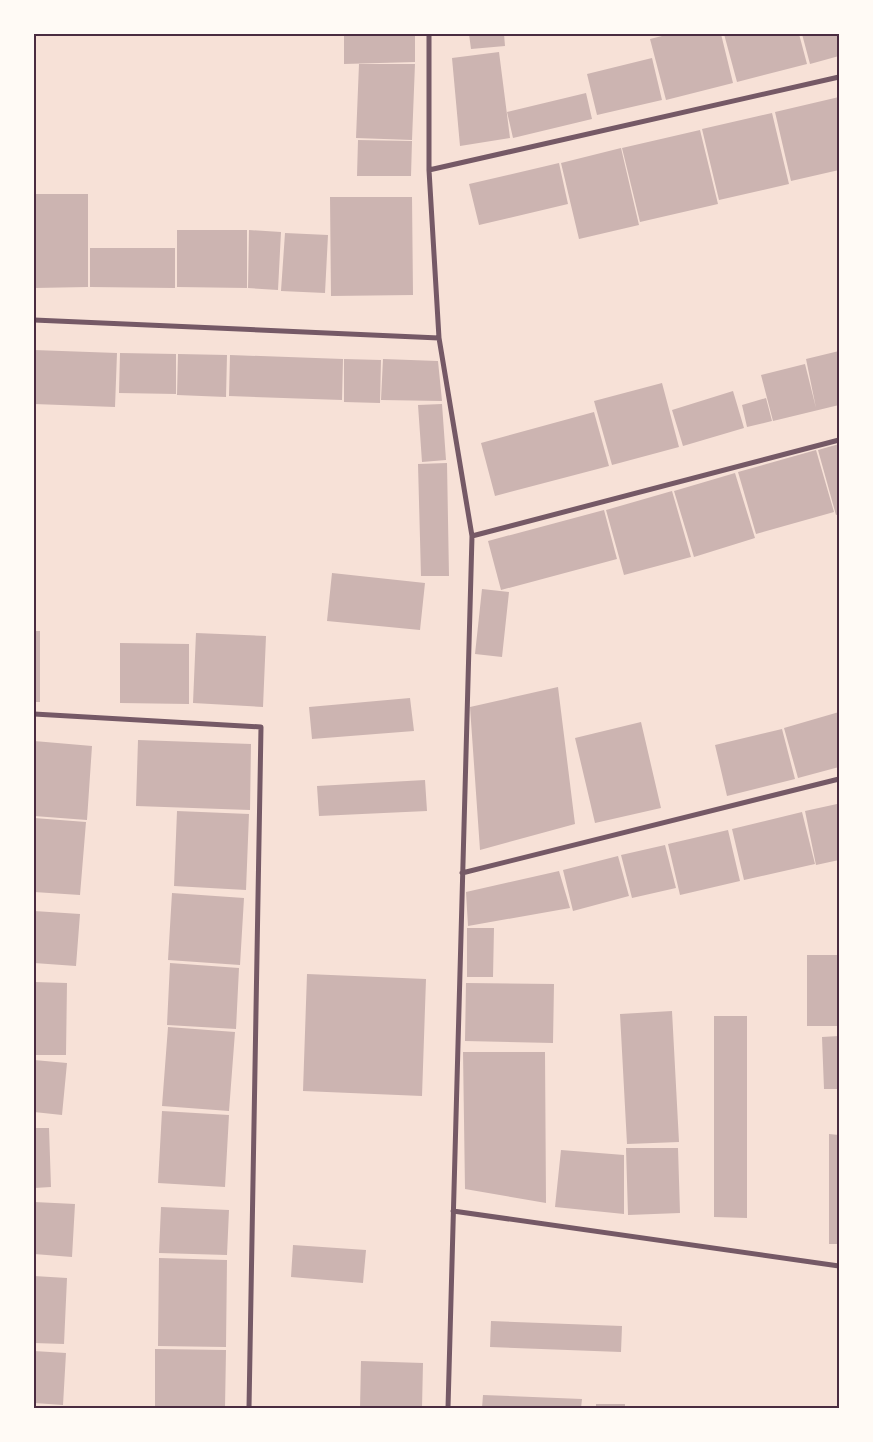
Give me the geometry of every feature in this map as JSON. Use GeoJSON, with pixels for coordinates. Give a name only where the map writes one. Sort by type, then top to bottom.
{"type":"FeatureCollection","features":[{"type":"Feature","properties":{"kind":"street"},"geometry":{"type":"LineString","coordinates":[[429,34],[429,170],[439,338],[472,536],[448,1408]]}},
{"type":"Feature","properties":{"kind":"street"},"geometry":{"type":"LineString","coordinates":[[429,170],[839,77]]}},
{"type":"Feature","properties":{"kind":"street"},"geometry":{"type":"LineString","coordinates":[[34,320],[439,338]]}},
{"type":"Feature","properties":{"kind":"street"},"geometry":{"type":"LineString","coordinates":[[472,536],[839,440]]}},
{"type":"Feature","properties":{"kind":"street"},"geometry":{"type":"LineString","coordinates":[[34,714],[261,727],[249,1408]]}},
{"type":"Feature","properties":{"kind":"street"},"geometry":{"type":"LineString","coordinates":[[462,872],[839,779]]}},
{"type":"Feature","properties":{"kind":"street"},"geometry":{"type":"LineString","coordinates":[[453,1211],[839,1266]]}},
{"type":"Feature","properties":{"kind":"building"},"geometry":{"type":"Polygon","coordinates":[[[344,34],[415,34],[415,62],[344,64],[344,34]]]}},
{"type":"Feature","properties":{"kind":"building"},"geometry":{"type":"Polygon","coordinates":[[[469,34],[504,34],[505,46],[471,49],[469,34]]]}},
{"type":"Feature","properties":{"kind":"building"},"geometry":{"type":"Polygon","coordinates":[[[670,34],[721,34],[733,83],[666,100],[650,39],[670,34]]]}},
{"type":"Feature","properties":{"kind":"building"},"geometry":{"type":"Polygon","coordinates":[[[724,34],[799,34],[807,64],[737,82],[724,34]]]}},
{"type":"Feature","properties":{"kind":"building"},"geometry":{"type":"Polygon","coordinates":[[[802,34],[839,34],[839,56],[810,64],[802,34]]]}},
{"type":"Feature","properties":{"kind":"building"},"geometry":{"type":"Polygon","coordinates":[[[499,52],[510,138],[460,146],[452,58],[499,52]]]}},
{"type":"Feature","properties":{"kind":"building"},"geometry":{"type":"Polygon","coordinates":[[[652,58],[662,100],[597,115],[587,74],[652,58]]]}},
{"type":"Feature","properties":{"kind":"building"},"geometry":{"type":"Polygon","coordinates":[[[359,64],[415,64],[412,140],[356,138],[359,64]]]}},
{"type":"Feature","properties":{"kind":"building"},"geometry":{"type":"Polygon","coordinates":[[[586,93],[592,119],[513,138],[507,112],[586,93]]]}},
{"type":"Feature","properties":{"kind":"building"},"geometry":{"type":"Polygon","coordinates":[[[839,97],[839,170],[791,181],[775,112],[839,97]]]}},
{"type":"Feature","properties":{"kind":"building"},"geometry":{"type":"Polygon","coordinates":[[[772,113],[789,184],[719,200],[702,129],[772,113]]]}},
{"type":"Feature","properties":{"kind":"building"},"geometry":{"type":"Polygon","coordinates":[[[700,130],[718,204],[640,222],[622,148],[700,130]]]}},
{"type":"Feature","properties":{"kind":"building"},"geometry":{"type":"Polygon","coordinates":[[[358,140],[412,141],[411,176],[357,176],[358,140]]]}},
{"type":"Feature","properties":{"kind":"building"},"geometry":{"type":"Polygon","coordinates":[[[621,148],[639,225],[579,239],[561,163],[621,148]]]}},
{"type":"Feature","properties":{"kind":"building"},"geometry":{"type":"Polygon","coordinates":[[[559,163],[568,204],[479,225],[469,184],[559,163]]]}},
{"type":"Feature","properties":{"kind":"building"},"geometry":{"type":"Polygon","coordinates":[[[34,194],[88,194],[88,287],[34,288],[34,194]]]}},
{"type":"Feature","properties":{"kind":"building"},"geometry":{"type":"Polygon","coordinates":[[[330,197],[412,197],[413,295],[331,296],[330,197]]]}},
{"type":"Feature","properties":{"kind":"building"},"geometry":{"type":"Polygon","coordinates":[[[177,230],[247,230],[247,288],[177,287],[177,230]]]}},
{"type":"Feature","properties":{"kind":"building"},"geometry":{"type":"Polygon","coordinates":[[[249,230],[281,232],[278,290],[248,288],[249,230]]]}},
{"type":"Feature","properties":{"kind":"building"},"geometry":{"type":"Polygon","coordinates":[[[285,233],[328,235],[325,293],[281,291],[285,233]]]}},
{"type":"Feature","properties":{"kind":"building"},"geometry":{"type":"Polygon","coordinates":[[[90,248],[175,248],[175,288],[90,287],[90,248]]]}},
{"type":"Feature","properties":{"kind":"building"},"geometry":{"type":"Polygon","coordinates":[[[34,350],[117,353],[115,407],[34,404],[34,350]]]}},
{"type":"Feature","properties":{"kind":"building"},"geometry":{"type":"Polygon","coordinates":[[[839,351],[839,405],[773,421],[761,375],[805,364],[816,408],[806,359],[839,351]]]}},
{"type":"Feature","properties":{"kind":"building"},"geometry":{"type":"Polygon","coordinates":[[[120,353],[176,354],[176,394],[119,393],[120,353]]]}},
{"type":"Feature","properties":{"kind":"building"},"geometry":{"type":"Polygon","coordinates":[[[178,354],[227,355],[226,397],[177,395],[178,354]]]}},
{"type":"Feature","properties":{"kind":"building"},"geometry":{"type":"Polygon","coordinates":[[[230,355],[343,359],[342,400],[229,396],[230,355]]]}},
{"type":"Feature","properties":{"kind":"building"},"geometry":{"type":"Polygon","coordinates":[[[344,359],[381,360],[380,403],[344,402],[344,359]]]}},
{"type":"Feature","properties":{"kind":"building"},"geometry":{"type":"Polygon","coordinates":[[[383,359],[438,361],[442,401],[381,400],[383,359]]]}},
{"type":"Feature","properties":{"kind":"building"},"geometry":{"type":"Polygon","coordinates":[[[662,383],[679,447],[612,465],[594,401],[662,383]]]}},
{"type":"Feature","properties":{"kind":"building"},"geometry":{"type":"Polygon","coordinates":[[[733,391],[744,428],[683,446],[672,410],[733,391]]]}},
{"type":"Feature","properties":{"kind":"building"},"geometry":{"type":"Polygon","coordinates":[[[766,398],[772,421],[747,427],[742,405],[766,398]]]}},
{"type":"Feature","properties":{"kind":"building"},"geometry":{"type":"Polygon","coordinates":[[[442,404],[446,460],[422,462],[418,405],[442,404]]]}},
{"type":"Feature","properties":{"kind":"building"},"geometry":{"type":"Polygon","coordinates":[[[594,412],[609,466],[495,496],[481,443],[594,412]]]}},
{"type":"Feature","properties":{"kind":"building"},"geometry":{"type":"Polygon","coordinates":[[[839,444],[839,514],[836,515],[818,450],[839,444]]]}},
{"type":"Feature","properties":{"kind":"building"},"geometry":{"type":"Polygon","coordinates":[[[816,450],[834,512],[756,534],[738,472],[816,450]]]}},
{"type":"Feature","properties":{"kind":"building"},"geometry":{"type":"Polygon","coordinates":[[[447,463],[449,576],[421,576],[418,464],[447,463]]]}},
{"type":"Feature","properties":{"kind":"building"},"geometry":{"type":"Polygon","coordinates":[[[735,473],[755,538],[694,557],[674,491],[735,473]]]}},
{"type":"Feature","properties":{"kind":"building"},"geometry":{"type":"Polygon","coordinates":[[[672,491],[691,557],[624,575],[606,510],[672,491]]]}},
{"type":"Feature","properties":{"kind":"building"},"geometry":{"type":"Polygon","coordinates":[[[604,510],[617,559],[501,590],[488,541],[604,510]]]}},
{"type":"Feature","properties":{"kind":"building"},"geometry":{"type":"Polygon","coordinates":[[[332,573],[425,583],[420,630],[327,621],[332,573]]]}},
{"type":"Feature","properties":{"kind":"building"},"geometry":{"type":"Polygon","coordinates":[[[482,589],[509,592],[502,657],[475,654],[482,589]]]}},
{"type":"Feature","properties":{"kind":"building"},"geometry":{"type":"Polygon","coordinates":[[[34,631],[40,631],[40,702],[34,702],[34,631]]]}},
{"type":"Feature","properties":{"kind":"building"},"geometry":{"type":"Polygon","coordinates":[[[196,633],[266,636],[263,707],[193,703],[196,633]]]}},
{"type":"Feature","properties":{"kind":"building"},"geometry":{"type":"Polygon","coordinates":[[[120,643],[189,644],[189,704],[120,703],[120,643]]]}},
{"type":"Feature","properties":{"kind":"building"},"geometry":{"type":"Polygon","coordinates":[[[558,687],[575,824],[480,850],[470,707],[558,687]]]}},
{"type":"Feature","properties":{"kind":"building"},"geometry":{"type":"Polygon","coordinates":[[[410,698],[414,731],[312,739],[309,707],[410,698]]]}},
{"type":"Feature","properties":{"kind":"building"},"geometry":{"type":"Polygon","coordinates":[[[839,712],[839,767],[798,778],[784,728],[839,712]]]}},
{"type":"Feature","properties":{"kind":"building"},"geometry":{"type":"Polygon","coordinates":[[[641,722],[661,808],[595,823],[575,738],[641,722]]]}},
{"type":"Feature","properties":{"kind":"building"},"geometry":{"type":"Polygon","coordinates":[[[782,729],[795,779],[727,796],[715,745],[782,729]]]}},
{"type":"Feature","properties":{"kind":"building"},"geometry":{"type":"Polygon","coordinates":[[[138,740],[251,744],[250,810],[136,806],[138,740]]]}},
{"type":"Feature","properties":{"kind":"building"},"geometry":{"type":"Polygon","coordinates":[[[34,741],[92,746],[87,820],[34,816],[34,741]]]}},
{"type":"Feature","properties":{"kind":"building"},"geometry":{"type":"Polygon","coordinates":[[[425,780],[427,811],[319,816],[317,786],[425,780]]]}},
{"type":"Feature","properties":{"kind":"building"},"geometry":{"type":"Polygon","coordinates":[[[837,804],[839,816],[839,860],[816,865],[805,811],[837,804]]]}},
{"type":"Feature","properties":{"kind":"building"},"geometry":{"type":"Polygon","coordinates":[[[177,811],[249,814],[246,890],[174,886],[177,811]]]}},
{"type":"Feature","properties":{"kind":"building"},"geometry":{"type":"Polygon","coordinates":[[[802,812],[815,864],[744,880],[732,829],[802,812]]]}},
{"type":"Feature","properties":{"kind":"building"},"geometry":{"type":"Polygon","coordinates":[[[34,818],[86,822],[80,895],[34,892],[34,818]]]}},
{"type":"Feature","properties":{"kind":"building"},"geometry":{"type":"Polygon","coordinates":[[[728,830],[740,881],[680,895],[668,844],[728,830]]]}},
{"type":"Feature","properties":{"kind":"building"},"geometry":{"type":"Polygon","coordinates":[[[665,845],[676,888],[632,898],[621,855],[665,845]]]}},
{"type":"Feature","properties":{"kind":"building"},"geometry":{"type":"Polygon","coordinates":[[[618,856],[629,896],[573,911],[563,870],[618,856]]]}},
{"type":"Feature","properties":{"kind":"building"},"geometry":{"type":"Polygon","coordinates":[[[559,871],[570,908],[468,926],[466,892],[559,871]]]}},
{"type":"Feature","properties":{"kind":"building"},"geometry":{"type":"Polygon","coordinates":[[[172,893],[244,898],[240,965],[168,960],[172,893]]]}},
{"type":"Feature","properties":{"kind":"building"},"geometry":{"type":"Polygon","coordinates":[[[34,911],[80,914],[76,966],[34,963],[34,911]]]}},
{"type":"Feature","properties":{"kind":"building"},"geometry":{"type":"Polygon","coordinates":[[[467,928],[494,928],[493,977],[467,977],[467,928]]]}},
{"type":"Feature","properties":{"kind":"building"},"geometry":{"type":"Polygon","coordinates":[[[807,955],[839,955],[839,1026],[807,1026],[807,955]]]}},
{"type":"Feature","properties":{"kind":"building"},"geometry":{"type":"Polygon","coordinates":[[[170,963],[239,968],[236,1029],[167,1025],[170,963]]]}},
{"type":"Feature","properties":{"kind":"building"},"geometry":{"type":"Polygon","coordinates":[[[307,974],[426,979],[422,1096],[303,1091],[307,974]]]}},
{"type":"Feature","properties":{"kind":"building"},"geometry":{"type":"Polygon","coordinates":[[[34,982],[67,983],[66,1055],[34,1055],[34,982]]]}},
{"type":"Feature","properties":{"kind":"building"},"geometry":{"type":"Polygon","coordinates":[[[466,983],[554,984],[553,1043],[465,1041],[466,983]]]}},
{"type":"Feature","properties":{"kind":"building"},"geometry":{"type":"Polygon","coordinates":[[[672,1011],[679,1142],[627,1144],[620,1014],[672,1011]]]}},
{"type":"Feature","properties":{"kind":"building"},"geometry":{"type":"Polygon","coordinates":[[[714,1016],[747,1016],[747,1218],[714,1217],[714,1016]]]}},
{"type":"Feature","properties":{"kind":"building"},"geometry":{"type":"Polygon","coordinates":[[[168,1027],[235,1032],[229,1111],[162,1106],[168,1027]]]}},
{"type":"Feature","properties":{"kind":"building"},"geometry":{"type":"Polygon","coordinates":[[[839,1036],[839,1089],[824,1089],[822,1037],[839,1036]]]}},
{"type":"Feature","properties":{"kind":"building"},"geometry":{"type":"Polygon","coordinates":[[[463,1052],[545,1052],[546,1203],[465,1189],[463,1052]]]}},
{"type":"Feature","properties":{"kind":"building"},"geometry":{"type":"Polygon","coordinates":[[[34,1060],[67,1063],[62,1115],[34,1112],[34,1060]]]}},
{"type":"Feature","properties":{"kind":"building"},"geometry":{"type":"Polygon","coordinates":[[[162,1111],[229,1115],[225,1187],[158,1183],[162,1111]]]}},
{"type":"Feature","properties":{"kind":"building"},"geometry":{"type":"Polygon","coordinates":[[[34,1128],[49,1128],[51,1187],[34,1188],[34,1128]]]}},
{"type":"Feature","properties":{"kind":"building"},"geometry":{"type":"Polygon","coordinates":[[[829,1134],[839,1135],[839,1244],[829,1244],[829,1134]]]}},
{"type":"Feature","properties":{"kind":"building"},"geometry":{"type":"Polygon","coordinates":[[[626,1148],[678,1148],[680,1213],[628,1215],[626,1148]]]}},
{"type":"Feature","properties":{"kind":"building"},"geometry":{"type":"Polygon","coordinates":[[[561,1150],[624,1155],[624,1214],[555,1207],[561,1150]]]}},
{"type":"Feature","properties":{"kind":"building"},"geometry":{"type":"Polygon","coordinates":[[[34,1202],[75,1204],[72,1257],[34,1254],[34,1202]]]}},
{"type":"Feature","properties":{"kind":"building"},"geometry":{"type":"Polygon","coordinates":[[[161,1207],[229,1210],[227,1255],[159,1253],[161,1207]]]}},
{"type":"Feature","properties":{"kind":"building"},"geometry":{"type":"Polygon","coordinates":[[[293,1245],[366,1250],[363,1283],[291,1277],[293,1245]]]}},
{"type":"Feature","properties":{"kind":"building"},"geometry":{"type":"Polygon","coordinates":[[[159,1258],[227,1260],[226,1347],[158,1346],[159,1258]]]}},
{"type":"Feature","properties":{"kind":"building"},"geometry":{"type":"Polygon","coordinates":[[[34,1276],[67,1278],[64,1344],[34,1343],[34,1276]]]}},
{"type":"Feature","properties":{"kind":"building"},"geometry":{"type":"Polygon","coordinates":[[[491,1321],[622,1326],[621,1352],[490,1347],[491,1321]]]}},
{"type":"Feature","properties":{"kind":"building"},"geometry":{"type":"Polygon","coordinates":[[[155,1349],[226,1350],[225,1408],[155,1408],[155,1349]]]}},
{"type":"Feature","properties":{"kind":"building"},"geometry":{"type":"Polygon","coordinates":[[[34,1351],[66,1353],[63,1405],[34,1403],[34,1351]]]}},
{"type":"Feature","properties":{"kind":"building"},"geometry":{"type":"Polygon","coordinates":[[[361,1361],[423,1363],[422,1408],[360,1408],[361,1361]]]}},
{"type":"Feature","properties":{"kind":"building"},"geometry":{"type":"Polygon","coordinates":[[[483,1395],[582,1399],[581,1408],[482,1408],[483,1395]]]}},
{"type":"Feature","properties":{"kind":"building"},"geometry":{"type":"Polygon","coordinates":[[[596,1404],[625,1404],[625,1408],[596,1408],[596,1404]]]}}]}
